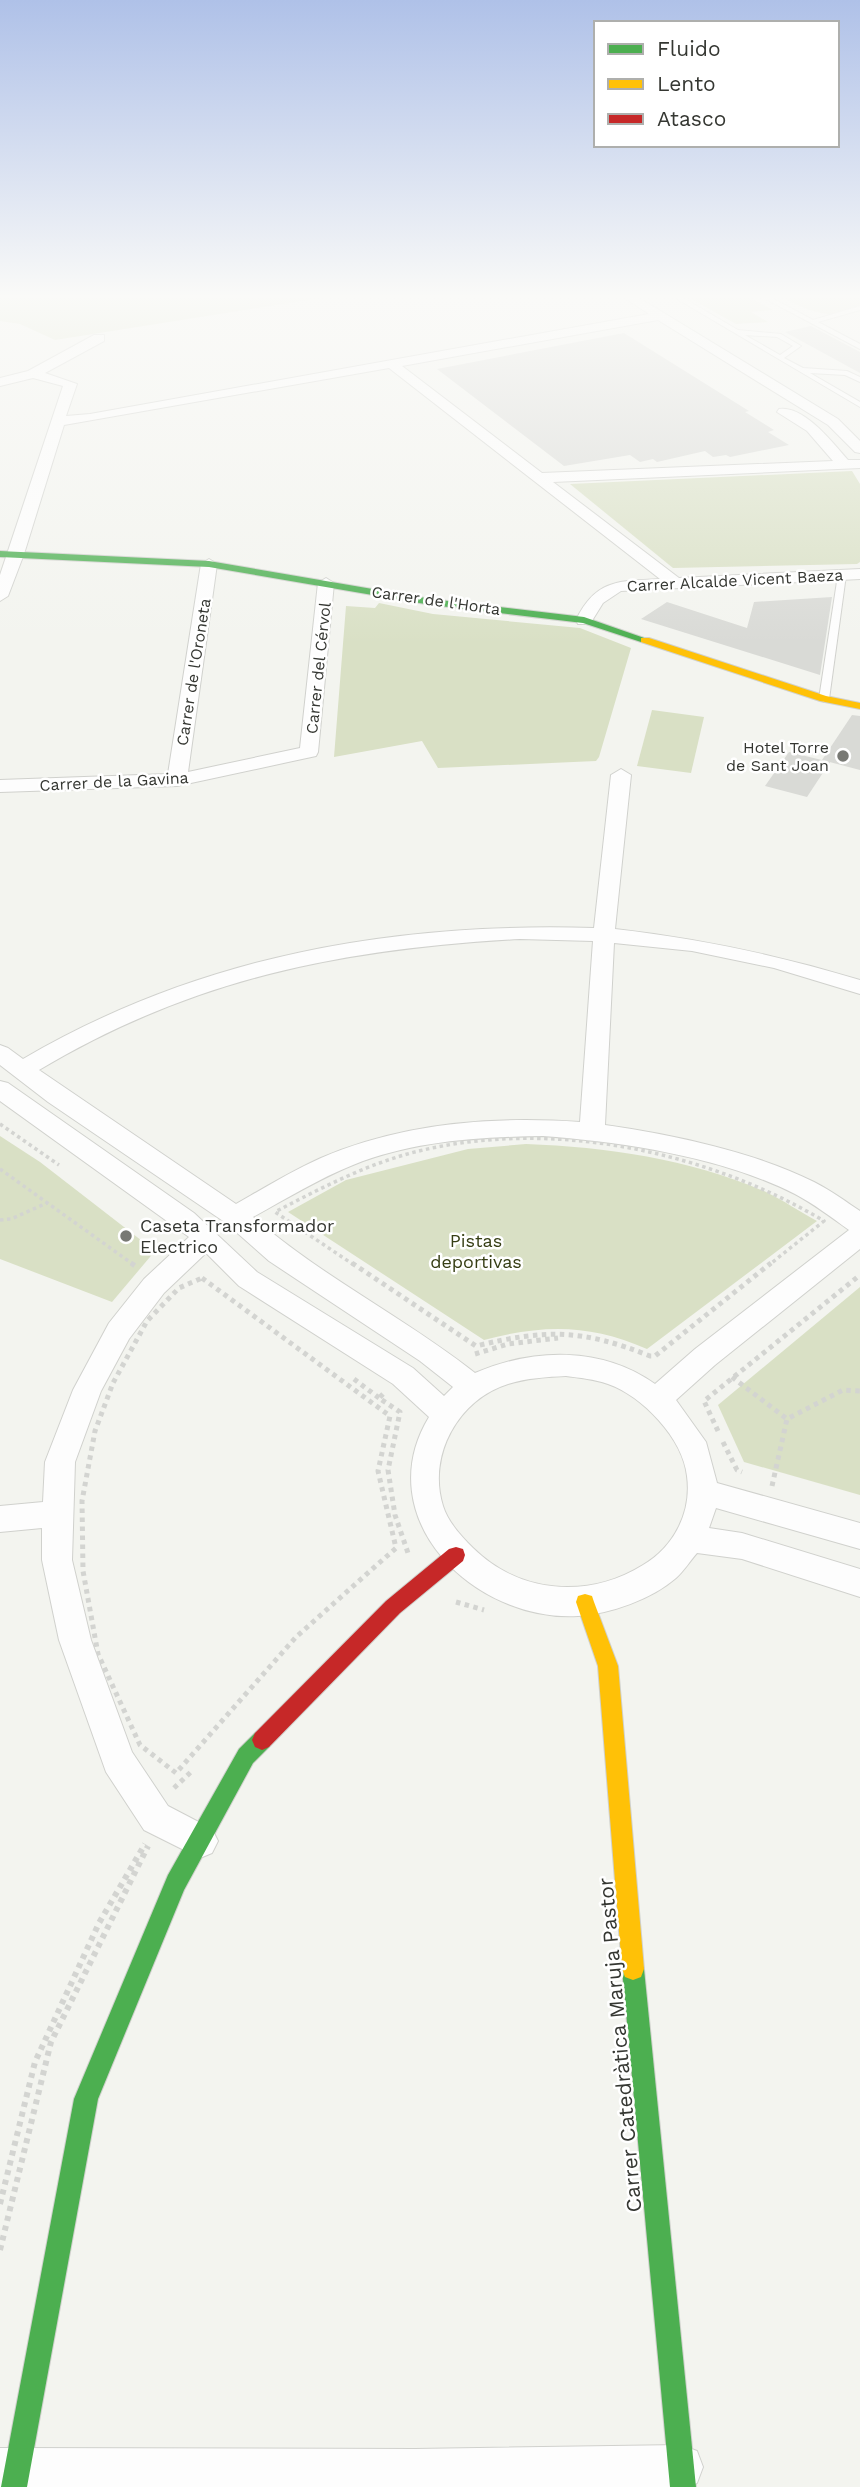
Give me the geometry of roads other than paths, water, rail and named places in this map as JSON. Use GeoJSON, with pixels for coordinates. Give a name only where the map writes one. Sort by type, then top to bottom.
{"type":"FeatureCollection","features":[{"type":"Feature","properties":{"kind":"street"},"geometry":{"type":"LineString","coordinates":[[0,596],[8,554],[18,542],[62,412]]}},
{"type":"Feature","properties":{"kind":"street"},"geometry":{"type":"LineString","coordinates":[[60,421],[122,412]]}},
{"type":"Feature","properties":{"kind":"street"},"geometry":{"type":"LineString","coordinates":[[452,412],[634,554],[673,581]]}},
{"type":"Feature","properties":{"kind":"street"},"geometry":{"type":"LineString","coordinates":[[785,412],[812,428],[852,465]]}},
{"type":"Feature","properties":{"kind":"street"},"geometry":{"type":"LineString","coordinates":[[817,412],[833,422],[860,449]]}},
{"type":"Feature","properties":{"kind":"street"},"geometry":{"type":"LineString","coordinates":[[536,478],[852,465]]}},
{"type":"Feature","properties":{"kind":"street","name":"Carrer de l'Horta"},"geometry":{"type":"LineString","coordinates":[[8,554],[209,564],[431,601],[584,620],[824,699],[860,706]]}},
{"type":"Feature","properties":{"kind":"street"},"geometry":{"type":"LineString","coordinates":[[617,586],[630,574],[634,565],[634,554]]}},
{"type":"Feature","properties":{"kind":"street","name":"Carrer de l'Oroneta"},"geometry":{"type":"LineString","coordinates":[[177,780],[209,564]]}},
{"type":"Feature","properties":{"kind":"street","name":"Carrer Alcalde Vicent Baeza"},"geometry":{"type":"LineString","coordinates":[[584,620],[590,605],[600,595],[617,586],[673,581],[860,574]]}},
{"type":"Feature","properties":{"kind":"street","name":"Carrer del Cérvol"},"geometry":{"type":"LineString","coordinates":[[309,752],[326,583]]}},
{"type":"Feature","properties":{"kind":"street","name":"Carrer de la Gavina"},"geometry":{"type":"LineString","coordinates":[[0,786],[177,780],[309,752]]}},
{"type":"Feature","properties":{"kind":"street"},"geometry":{"type":"LineString","coordinates":[[592,1130],[604,934],[621,775]]}},
{"type":"Feature","properties":{"kind":"street"},"geometry":{"type":"LineString","coordinates":[[23,1069],[85,1034],[179,993],[296,958],[444,935],[525,932],[604,934],[728,952],[825,975],[860,987]]}},
{"type":"Feature","properties":{"kind":"street"},"geometry":{"type":"LineString","coordinates":[[0,1053],[57,1096],[235,1216],[278,1254],[430,1353],[474,1388]]}},
{"type":"Feature","properties":{"kind":"street"},"geometry":{"type":"LineString","coordinates":[[0,1089],[206,1237],[248,1279],[404,1376],[445,1414]]}},
{"type":"Feature","properties":{"kind":"street"},"geometry":{"type":"LineString","coordinates":[[235,1216],[299,1180],[347,1158],[417,1137],[485,1128],[547,1126],[592,1130],[685,1148],[772,1174],[807,1189],[860,1224]]}},
{"type":"Feature","properties":{"kind":"street"},"geometry":{"type":"LineString","coordinates":[[657,1399],[705,1357],[860,1235]]}},
{"type":"Feature","properties":{"kind":"street"},"geometry":{"type":"LineString","coordinates":[[200,1841],[156,1818],[118,1760],[75,1640],[58,1560],[57,1513],[60,1462],[87,1390],[119,1331],[154,1286],[206,1237]]}},
{"type":"Feature","properties":{"kind":"street"},"geometry":{"type":"LineString","coordinates":[[566,1365],[599,1370],[630,1381],[657,1399],[677,1418],[693,1441],[702,1466],[705,1492],[701,1516],[692,1539],[674,1562],[649,1582],[619,1595],[585,1602],[538,1599],[493,1583],[456,1555],[432,1522],[422,1484],[427,1447],[445,1414],[474,1388],[502,1374],[533,1366],[566,1365]]}},
{"type":"Feature","properties":{"kind":"street"},"geometry":{"type":"LineString","coordinates":[[705,1492],[860,1536]]}},
{"type":"Feature","properties":{"kind":"street"},"geometry":{"type":"LineString","coordinates":[[0,1519],[57,1513]]}},
{"type":"Feature","properties":{"kind":"street"},"geometry":{"type":"LineString","coordinates":[[692,1539],[741,1546],[860,1583]]}},
{"type":"Feature","properties":{"kind":"street"},"geometry":{"type":"LineString","coordinates":[[456,1555],[393,1607],[246,1756],[176,1883],[86,2099],[10,2475],[415,2471],[682,2477]]}},
{"type":"Feature","properties":{"kind":"street","name":"Carrer Catedràtica Maruja Pastor"},"geometry":{"type":"LineString","coordinates":[[585,1602],[608,1666],[634,1975],[682,2477]]}},
{"type":"Feature","properties":{"kind":"lane"},"geometry":{"type":"LineString","coordinates":[[824,699],[842,575]]}},
{"type":"Feature","properties":{"kind":"place","name":"Hotel Torre de Sant Joan"},"geometry":{"type":"Point","coordinates":[843,756]}},
{"type":"Feature","properties":{"kind":"place","name":"Caseta Transformador Electrico"},"geometry":{"type":"Point","coordinates":[126,1236]}},
{"type":"Feature","properties":{"kind":"park label","name":"Pistas deportivas"},"geometry":{"type":"Point","coordinates":[476,1251]}}]}
